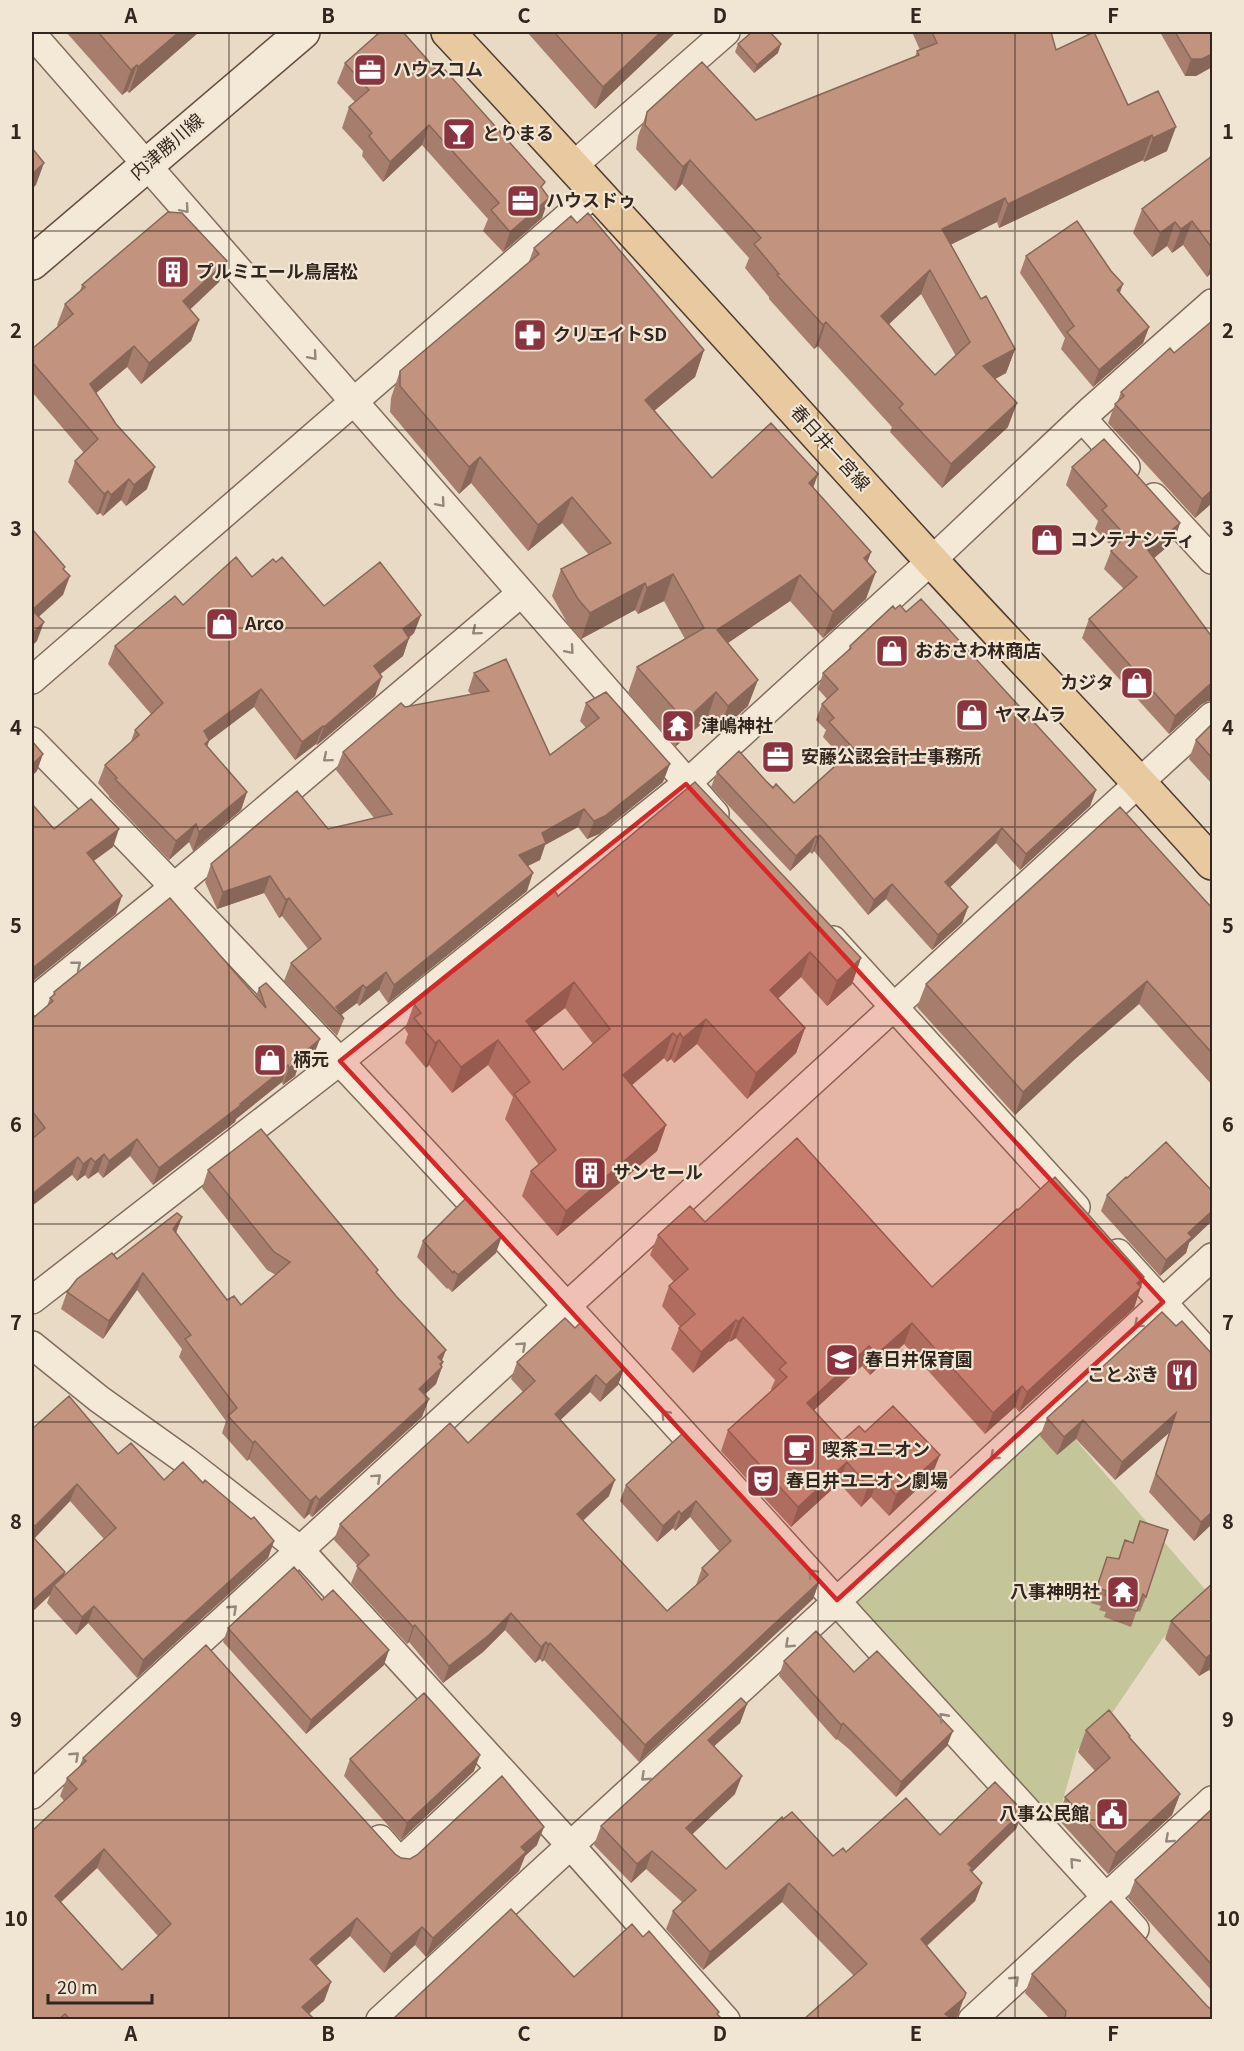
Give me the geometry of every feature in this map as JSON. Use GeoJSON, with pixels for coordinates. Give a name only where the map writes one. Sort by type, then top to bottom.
{"type":"FeatureCollection","features":[{"type":"Feature","properties":{"kind":"main road","name":"内津勝川線"},"geometry":{"type":"LineString","coordinates":[[32,263],[303,32]]}},
{"type":"Feature","properties":{"kind":"main road","name":"春日井一宮線"},"geometry":{"type":"LineString","coordinates":[[448,32],[574,165],[932,560],[1139,781],[1212,863]]}},
{"type":"Feature","properties":{"kind":"street"},"geometry":{"type":"LineString","coordinates":[[574,165],[726,32]]}},
{"type":"Feature","properties":{"kind":"street"},"geometry":{"type":"LineString","coordinates":[[32,34],[686,784],[734,835]]}},
{"type":"Feature","properties":{"kind":"street"},"geometry":{"type":"LineString","coordinates":[[32,680],[597,191]]}},
{"type":"Feature","properties":{"kind":"street"},"geometry":{"type":"LineString","coordinates":[[32,1300],[340,1061],[686,784],[1212,303]]}},
{"type":"Feature","properties":{"kind":"street"},"geometry":{"type":"LineString","coordinates":[[1083,419],[1212,560]]}},
{"type":"Feature","properties":{"kind":"street"},"geometry":{"type":"LineString","coordinates":[[32,1002],[174,887],[520,594]]}},
{"type":"Feature","properties":{"kind":"street"},"geometry":{"type":"LineString","coordinates":[[32,1795],[208,1649],[299,1549],[1212,716]]}},
{"type":"Feature","properties":{"kind":"street"},"geometry":{"type":"LineString","coordinates":[[32,741],[340,1061],[837,1600],[1151,1947]]}},
{"type":"Feature","properties":{"kind":"street"},"geometry":{"type":"LineString","coordinates":[[815,921],[895,1006],[1212,1357]]}},
{"type":"Feature","properties":{"kind":"street"},"geometry":{"type":"LineString","coordinates":[[380,2019],[1212,1257]]}},
{"type":"Feature","properties":{"kind":"street"},"geometry":{"type":"LineString","coordinates":[[32,1346],[299,1549],[726,2019]]}},
{"type":"Feature","properties":{"kind":"street"},"geometry":{"type":"LineString","coordinates":[[360,1818],[400,1862],[500,1769]]}},
{"type":"Feature","properties":{"kind":"street"},"geometry":{"type":"LineString","coordinates":[[972,2019],[1212,1800]]}},
{"type":"Feature","properties":{"kind":"highlighted area"},"geometry":{"type":"Polygon","coordinates":[[[686,784],[1163,1302],[837,1600],[340,1061],[686,784]]]}},
{"type":"Feature","properties":{"kind":"green space"},"geometry":{"type":"Polygon","coordinates":[[[1056,1417],[1210,1595],[1163,1638],[1102,1728],[1077,1750],[1059,1814],[1042,1811],[856,1608],[856,1599],[1056,1417]]]}},
{"type":"Feature","properties":{"kind":"building"},"geometry":{"type":"Polygon","coordinates":[[[98,32],[179,32],[138,67],[137,65],[131,70],[98,32]]]}},
{"type":"Feature","properties":{"kind":"building"},"geometry":{"type":"Polygon","coordinates":[[[380,32],[403,32],[440,74],[445,70],[545,182],[541,187],[549,198],[510,232],[491,210],[499,203],[429,125],[390,162],[369,136],[372,133],[349,107],[369,90],[345,63],[380,32]]]}},
{"type":"Feature","properties":{"kind":"building"},"geometry":{"type":"Polygon","coordinates":[[[554,32],[661,32],[603,87],[554,32]]]}},
{"type":"Feature","properties":{"kind":"building"},"geometry":{"type":"Polygon","coordinates":[[[752,32],[770,32],[781,44],[757,65],[738,44],[752,32]]]}},
{"type":"Feature","properties":{"kind":"building"},"geometry":{"type":"Polygon","coordinates":[[[932,32],[1051,32],[1056,50],[1094,32],[1128,105],[1158,91],[1176,127],[1153,138],[1152,135],[1008,204],[1005,198],[942,229],[981,299],[986,296],[1015,349],[983,366],[1017,403],[951,464],[899,408],[903,404],[826,322],[823,325],[777,275],[779,274],[754,244],[761,238],[690,160],[683,167],[645,125],[647,112],[702,62],[756,120],[919,55],[917,51],[937,43],[932,32]],[[930,270],[881,316],[935,375],[970,342],[930,270]]]}},
{"type":"Feature","properties":{"kind":"building"},"geometry":{"type":"Polygon","coordinates":[[[1175,32],[1212,32],[1212,54],[1202,59],[1191,59],[1175,32]]]}},
{"type":"Feature","properties":{"kind":"building"},"geometry":{"type":"Polygon","coordinates":[[[32,148],[44,163],[32,174],[32,148]]]}},
{"type":"Feature","properties":{"kind":"building"},"geometry":{"type":"Polygon","coordinates":[[[1212,156],[1212,248],[1192,221],[1181,229],[1175,222],[1160,233],[1142,209],[1212,156]]]}},
{"type":"Feature","properties":{"kind":"building"},"geometry":{"type":"Polygon","coordinates":[[[168,212],[182,213],[227,261],[183,301],[199,320],[149,363],[134,346],[90,384],[116,424],[155,467],[134,485],[129,479],[111,495],[108,491],[104,494],[75,461],[98,439],[32,362],[32,349],[73,314],[65,304],[85,287],[82,285],[168,212]]]}},
{"type":"Feature","properties":{"kind":"building"},"geometry":{"type":"Polygon","coordinates":[[[588,213],[704,350],[645,400],[712,478],[771,423],[818,474],[809,483],[871,552],[864,558],[876,572],[833,612],[800,575],[717,630],[758,680],[728,706],[716,692],[685,721],[637,667],[704,628],[673,574],[647,588],[645,583],[590,613],[578,599],[561,569],[611,543],[572,497],[538,525],[480,457],[469,467],[400,386],[400,371],[539,254],[534,248],[571,216],[577,223],[588,213]]]}},
{"type":"Feature","properties":{"kind":"building"},"geometry":{"type":"Polygon","coordinates":[[[1077,221],[1111,271],[1123,284],[1117,290],[1149,327],[1099,370],[1067,332],[1074,326],[1026,256],[1077,221]]]}},
{"type":"Feature","properties":{"kind":"building"},"geometry":{"type":"Polygon","coordinates":[[[1212,321],[1212,490],[1202,499],[1115,404],[1124,396],[1121,392],[1170,348],[1174,353],[1212,321]]]}},
{"type":"Feature","properties":{"kind":"building"},"geometry":{"type":"Polygon","coordinates":[[[1104,439],[1180,523],[1148,550],[1212,637],[1212,683],[1175,716],[1089,619],[1137,577],[1111,551],[1126,536],[1102,510],[1107,506],[1072,467],[1104,439]]]}},
{"type":"Feature","properties":{"kind":"building"},"geometry":{"type":"Polygon","coordinates":[[[32,529],[70,576],[32,610],[32,529]]]}},
{"type":"Feature","properties":{"kind":"building"},"geometry":{"type":"Polygon","coordinates":[[[236,557],[252,577],[273,559],[276,562],[282,557],[324,606],[380,562],[421,615],[403,629],[409,638],[374,666],[382,677],[324,727],[302,742],[261,689],[204,731],[209,740],[205,744],[247,792],[199,832],[196,824],[176,841],[115,779],[117,778],[105,765],[139,735],[135,730],[163,703],[115,646],[175,596],[183,605],[236,557]]]}},
{"type":"Feature","properties":{"kind":"building"},"geometry":{"type":"Polygon","coordinates":[[[921,599],[1096,790],[1026,854],[1002,828],[945,882],[968,907],[938,935],[892,884],[874,900],[820,835],[817,838],[816,836],[796,856],[717,772],[739,751],[773,788],[776,784],[794,803],[854,749],[829,722],[834,718],[822,704],[838,689],[823,673],[893,606],[895,609],[900,605],[906,612],[921,599]]]}},
{"type":"Feature","properties":{"kind":"building"},"geometry":{"type":"Polygon","coordinates":[[[32,610],[44,622],[32,634],[32,610]]]}},
{"type":"Feature","properties":{"kind":"building"},"geometry":{"type":"Polygon","coordinates":[[[506,659],[550,755],[599,718],[586,703],[606,692],[670,764],[605,816],[594,821],[584,809],[542,833],[546,843],[519,855],[533,873],[394,985],[386,972],[366,988],[363,985],[336,1007],[344,1019],[291,963],[321,939],[289,898],[286,900],[270,876],[223,892],[211,864],[297,791],[328,829],[392,814],[343,752],[401,703],[405,707],[489,691],[474,673],[506,659]]]}},
{"type":"Feature","properties":{"kind":"building"},"geometry":{"type":"Polygon","coordinates":[[[1212,724],[1212,758],[1196,740],[1212,724]]]}},
{"type":"Feature","properties":{"kind":"building"},"geometry":{"type":"Polygon","coordinates":[[[32,741],[43,754],[32,765],[32,741]]]}},
{"type":"Feature","properties":{"kind":"building"},"geometry":{"type":"Polygon","coordinates":[[[695,782],[861,958],[837,981],[810,952],[770,990],[805,1028],[756,1073],[706,1019],[683,1038],[680,1033],[677,1037],[673,1033],[623,1075],[666,1125],[566,1211],[531,1171],[556,1150],[514,1094],[530,1082],[498,1040],[461,1067],[439,1040],[435,1043],[414,1018],[421,1013],[414,1004],[555,891],[558,896],[695,782]],[[574,982],[526,1021],[563,1070],[610,1029],[574,982]]]}},
{"type":"Feature","properties":{"kind":"building"},"geometry":{"type":"Polygon","coordinates":[[[91,799],[119,829],[87,853],[122,896],[34,967],[32,964],[32,804],[54,829],[91,799]]]}},
{"type":"Feature","properties":{"kind":"building"},"geometry":{"type":"Polygon","coordinates":[[[1120,807],[1212,908],[1212,1053],[1147,981],[1023,1092],[926,984],[1120,807]]]}},
{"type":"Feature","properties":{"kind":"building"},"geometry":{"type":"Polygon","coordinates":[[[170,898],[266,1008],[259,988],[266,983],[320,1039],[301,1055],[301,1059],[289,1068],[288,1065],[241,1105],[159,1168],[137,1139],[109,1161],[104,1154],[95,1162],[91,1158],[83,1164],[78,1157],[32,1194],[32,1139],[45,1128],[32,1111],[32,1019],[53,1001],[50,998],[55,994],[54,992],[170,898]]]}},
{"type":"Feature","properties":{"kind":"building"},"geometry":{"type":"Polygon","coordinates":[[[261,1129],[378,1270],[376,1272],[396,1296],[446,1350],[438,1357],[443,1362],[440,1364],[442,1367],[419,1389],[429,1399],[319,1500],[316,1496],[310,1501],[255,1441],[253,1443],[228,1416],[237,1408],[185,1339],[191,1335],[143,1273],[109,1321],[67,1292],[77,1279],[112,1253],[117,1259],[177,1213],[182,1217],[173,1229],[227,1300],[234,1296],[241,1305],[290,1262],[274,1252],[208,1170],[261,1129]]]}},
{"type":"Feature","properties":{"kind":"building"},"geometry":{"type":"Polygon","coordinates":[[[797,1138],[932,1287],[1055,1177],[1144,1277],[1137,1283],[1141,1287],[1027,1392],[1022,1386],[993,1413],[912,1323],[877,1354],[869,1346],[807,1403],[842,1441],[859,1426],[865,1432],[893,1406],[940,1455],[896,1495],[879,1477],[868,1486],[847,1462],[798,1507],[728,1430],[787,1377],[779,1369],[786,1363],[743,1317],[738,1322],[736,1320],[701,1352],[679,1328],[695,1314],[669,1286],[688,1269],[658,1235],[690,1206],[705,1222],[797,1138]]]}},
{"type":"Feature","properties":{"kind":"building"},"geometry":{"type":"Polygon","coordinates":[[[1166,1142],[1212,1191],[1212,1211],[1188,1233],[1192,1237],[1166,1260],[1107,1195],[1166,1142]]]}},
{"type":"Feature","properties":{"kind":"building"},"geometry":{"type":"Polygon","coordinates":[[[466,1198],[502,1236],[458,1275],[454,1271],[453,1273],[423,1241],[466,1198]]]}},
{"type":"Feature","properties":{"kind":"building"},"geometry":{"type":"Polygon","coordinates":[[[1162,1312],[1176,1326],[1182,1321],[1212,1354],[1212,1512],[1201,1522],[1156,1474],[1176,1413],[1122,1462],[1083,1420],[1064,1437],[1047,1418],[1162,1312]]]}},
{"type":"Feature","properties":{"kind":"building"},"geometry":{"type":"Polygon","coordinates":[[[565,1318],[575,1328],[581,1322],[624,1368],[606,1385],[596,1375],[555,1414],[615,1480],[577,1514],[667,1611],[708,1575],[702,1568],[731,1541],[696,1501],[681,1514],[679,1511],[663,1526],[626,1485],[683,1433],[819,1582],[645,1745],[550,1643],[548,1645],[546,1642],[541,1647],[511,1613],[489,1635],[449,1666],[415,1625],[413,1627],[357,1566],[369,1555],[340,1524],[450,1423],[468,1443],[535,1381],[517,1362],[565,1318]]]}},
{"type":"Feature","properties":{"kind":"building"},"geometry":{"type":"Polygon","coordinates":[[[69,1396],[118,1454],[131,1443],[164,1480],[183,1462],[203,1483],[205,1480],[251,1519],[254,1517],[274,1541],[143,1660],[94,1606],[82,1617],[54,1585],[116,1528],[77,1484],[35,1526],[32,1523],[32,1429],[69,1396]]]}},
{"type":"Feature","properties":{"kind":"building"},"geometry":{"type":"Polygon","coordinates":[[[1140,1521],[1168,1530],[1146,1597],[1143,1594],[1137,1611],[1109,1602],[1111,1597],[1105,1595],[1106,1591],[1097,1587],[1107,1557],[1119,1559],[1125,1540],[1133,1543],[1140,1521]]]}},
{"type":"Feature","properties":{"kind":"building"},"geometry":{"type":"Polygon","coordinates":[[[32,1536],[65,1572],[32,1601],[32,1536]]]}},
{"type":"Feature","properties":{"kind":"building"},"geometry":{"type":"Polygon","coordinates":[[[294,1567],[322,1600],[333,1590],[389,1650],[311,1720],[228,1628],[294,1567]]]}},
{"type":"Feature","properties":{"kind":"building"},"geometry":{"type":"Polygon","coordinates":[[[1212,1584],[1212,1653],[1206,1658],[1171,1621],[1212,1584]]]}},
{"type":"Feature","properties":{"kind":"building"},"geometry":{"type":"Polygon","coordinates":[[[816,1631],[854,1672],[877,1651],[953,1731],[901,1782],[843,1723],[841,1725],[784,1661],[816,1631]]]}},
{"type":"Feature","properties":{"kind":"building"},"geometry":{"type":"Polygon","coordinates":[[[206,1645],[401,1858],[410,1859],[417,1855],[502,1776],[544,1827],[521,1847],[526,1852],[433,1938],[422,1927],[391,1954],[357,1918],[310,1959],[331,1982],[302,2007],[314,2019],[70,2019],[65,2014],[59,2019],[32,2019],[32,1831],[77,1789],[67,1778],[86,1761],[83,1758],[206,1645]],[[104,1849],[55,1896],[122,1970],[171,1924],[104,1849]]]}},
{"type":"Feature","properties":{"kind":"building"},"geometry":{"type":"Polygon","coordinates":[[[424,1693],[480,1755],[407,1823],[350,1759],[424,1693]]]}},
{"type":"Feature","properties":{"kind":"building"},"geometry":{"type":"Polygon","coordinates":[[[741,1698],[747,1704],[708,1740],[742,1776],[686,1828],[726,1869],[782,1817],[783,1819],[792,1812],[833,1856],[843,1848],[846,1852],[906,1798],[940,1835],[995,1782],[1023,1811],[968,1864],[972,1868],[970,1870],[982,1883],[921,1939],[966,1993],[964,1998],[945,2014],[952,2019],[804,2019],[867,1964],[789,1883],[710,1952],[673,1911],[696,1890],[652,1851],[637,1864],[601,1826],[741,1698]]]}},
{"type":"Feature","properties":{"kind":"building"},"geometry":{"type":"Polygon","coordinates":[[[1109,1710],[1129,1737],[1180,1794],[1116,1853],[1065,1797],[1110,1758],[1086,1730],[1109,1710]]]}},
{"type":"Feature","properties":{"kind":"building"},"geometry":{"type":"Polygon","coordinates":[[[1212,1809],[1212,1965],[1135,1880],[1212,1809]]]}},
{"type":"Feature","properties":{"kind":"building"},"geometry":{"type":"Polygon","coordinates":[[[1111,1901],[1212,2010],[1212,2019],[1065,2019],[1066,2011],[1032,1974],[1111,1901]]]}},
{"type":"Feature","properties":{"kind":"building"},"geometry":{"type":"Polygon","coordinates":[[[511,1909],[574,1977],[632,1924],[643,1937],[649,1931],[719,2012],[717,2014],[722,2019],[393,2019],[511,1909]]]}},
{"type":"Feature","properties":{"kind":"place","name":"ハウスコム"},"geometry":{"type":"Point","coordinates":[370,70]}},
{"type":"Feature","properties":{"kind":"place","name":"とりまる"},"geometry":{"type":"Point","coordinates":[459,134]}},
{"type":"Feature","properties":{"kind":"place","name":"ハウスドゥ"},"geometry":{"type":"Point","coordinates":[523,201]}},
{"type":"Feature","properties":{"kind":"place","name":"プルミエール鳥居松"},"geometry":{"type":"Point","coordinates":[173,272]}},
{"type":"Feature","properties":{"kind":"place","name":"クリエイトSD"},"geometry":{"type":"Point","coordinates":[530,335]}},
{"type":"Feature","properties":{"kind":"place","name":"コンテナシティ"},"geometry":{"type":"Point","coordinates":[1047,540]}},
{"type":"Feature","properties":{"kind":"place","name":"Arco"},"geometry":{"type":"Point","coordinates":[222,624]}},
{"type":"Feature","properties":{"kind":"place","name":"おおさわ林商店"},"geometry":{"type":"Point","coordinates":[892,651]}},
{"type":"Feature","properties":{"kind":"place","name":"カジタ"},"geometry":{"type":"Point","coordinates":[1137,683]}},
{"type":"Feature","properties":{"kind":"place","name":"ヤマムラ"},"geometry":{"type":"Point","coordinates":[972,715]}},
{"type":"Feature","properties":{"kind":"place","name":"津嶋神社"},"geometry":{"type":"Point","coordinates":[678,726]}},
{"type":"Feature","properties":{"kind":"place","name":"安藤公認会計士事務所"},"geometry":{"type":"Point","coordinates":[778,757]}},
{"type":"Feature","properties":{"kind":"place","name":"柄元"},"geometry":{"type":"Point","coordinates":[270,1060]}},
{"type":"Feature","properties":{"kind":"place","name":"サンセール"},"geometry":{"type":"Point","coordinates":[590,1173]}},
{"type":"Feature","properties":{"kind":"place","name":"春日井保育園"},"geometry":{"type":"Point","coordinates":[842,1360]}},
{"type":"Feature","properties":{"kind":"place","name":"ことぶき"},"geometry":{"type":"Point","coordinates":[1182,1375]}},
{"type":"Feature","properties":{"kind":"place","name":"喫茶ユニオン"},"geometry":{"type":"Point","coordinates":[799,1450]}},
{"type":"Feature","properties":{"kind":"place","name":"春日井ユニオン劇場"},"geometry":{"type":"Point","coordinates":[763,1481]}},
{"type":"Feature","properties":{"kind":"place","name":"八事神明社"},"geometry":{"type":"Point","coordinates":[1123,1592]}},
{"type":"Feature","properties":{"kind":"place","name":"八事公民館"},"geometry":{"type":"Point","coordinates":[1112,1814]}}]}
